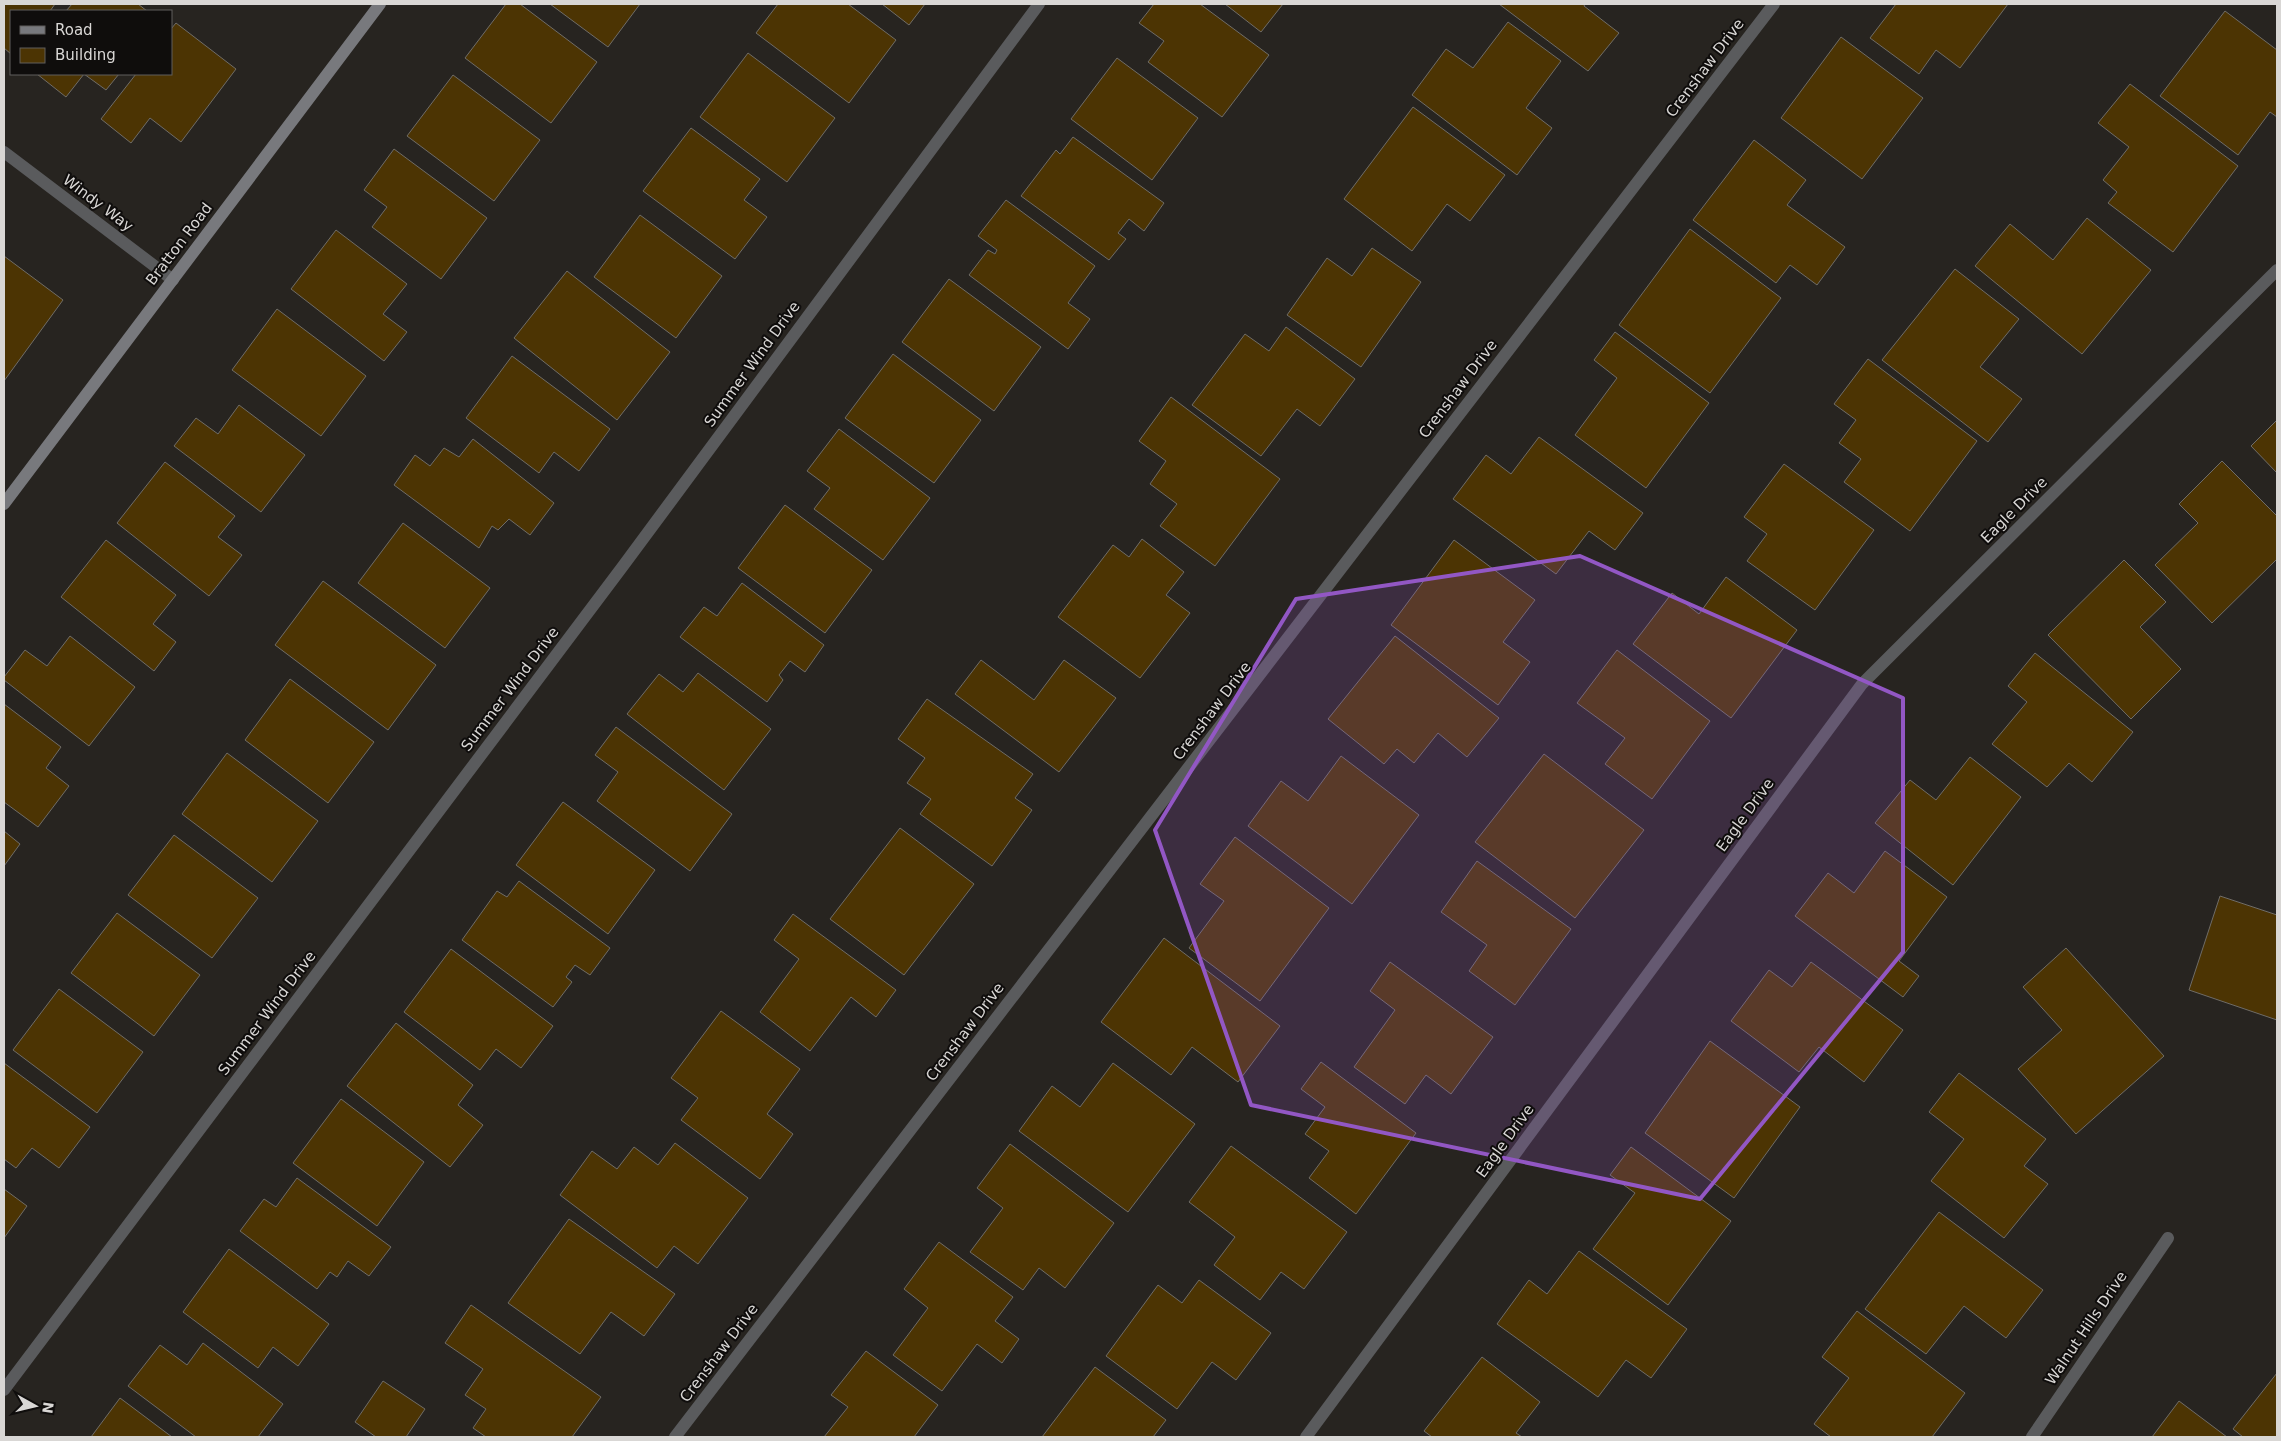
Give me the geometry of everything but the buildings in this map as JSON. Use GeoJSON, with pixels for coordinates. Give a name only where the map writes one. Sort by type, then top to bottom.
{"type":"FeatureCollection","features":[{"type":"Feature","properties":{"kind":"street","name":"Bratton Road"},"geometry":{"type":"LineString","coordinates":[[4,504],[380,4]]}},
{"type":"Feature","properties":{"kind":"street","name":"Summer Wind Drive"},"geometry":{"type":"LineString","coordinates":[[4,1390],[623,566],[1039,4]]}},
{"type":"Feature","properties":{"kind":"street","name":"Crenshaw Drive"},"geometry":{"type":"LineString","coordinates":[[675,1437],[1774,4]]}},
{"type":"Feature","properties":{"kind":"street","name":"Windy Way"},"geometry":{"type":"LineString","coordinates":[[4,152],[173,280]]}},
{"type":"Feature","properties":{"kind":"street","name":"Eagle Drive"},"geometry":{"type":"LineString","coordinates":[[1306,1437],[1862,684],[2277,270]]}},
{"type":"Feature","properties":{"kind":"street","name":"Walnut Hills Drive"},"geometry":{"type":"LineString","coordinates":[[2032,1437],[2168,1238]]}},
{"type":"Feature","properties":{"kind":"highlighted area"},"geometry":{"type":"Polygon","coordinates":[[[1580,556],[1903,698],[1903,952],[1700,1199],[1251,1105],[1155,830],[1296,599],[1580,556]]]}}]}
